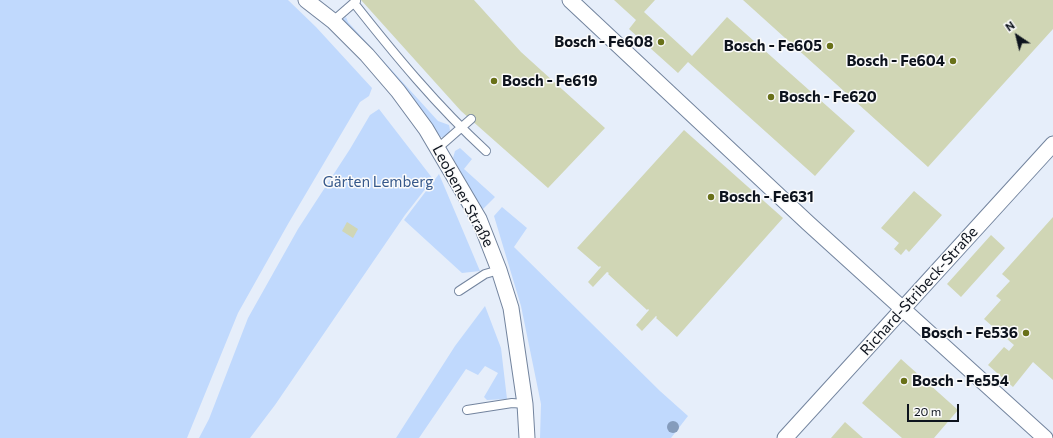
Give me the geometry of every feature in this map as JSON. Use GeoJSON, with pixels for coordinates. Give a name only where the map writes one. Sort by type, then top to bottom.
{"type":"FeatureCollection","features":[{"type":"Feature","properties":{"kind":"street","name":"Leobener Straße"},"geometry":{"type":"LineString","coordinates":[[306,0],[333,21],[367,55],[398,91],[426,129],[479,219],[500,270],[511,308],[525,404],[527,438]]}},
{"type":"Feature","properties":{"kind":"street"},"geometry":{"type":"LineString","coordinates":[[570,0],[808,223],[1045,438]]}},
{"type":"Feature","properties":{"kind":"street","name":"Richard-Stribeck-Straße"},"geometry":{"type":"LineString","coordinates":[[785,438],[1053,144]]}},
{"type":"Feature","properties":{"kind":"lane"},"geometry":{"type":"LineString","coordinates":[[333,21],[355,2],[411,74],[461,128],[486,151]]}},
{"type":"Feature","properties":{"kind":"lane"},"geometry":{"type":"LineString","coordinates":[[438,148],[471,120]]}},
{"type":"Feature","properties":{"kind":"lane"},"geometry":{"type":"LineString","coordinates":[[459,291],[486,274],[500,270]]}},
{"type":"Feature","properties":{"kind":"lane"},"geometry":{"type":"LineString","coordinates":[[467,410],[512,404],[525,404]]}},
{"type":"Feature","properties":{"kind":"green space"},"geometry":{"type":"Polygon","coordinates":[[[0,0],[288,0],[316,27],[372,88],[369,96],[360,102],[288,224],[238,313],[187,438],[0,438],[0,0]]]}},
{"type":"Feature","properties":{"kind":"green space"},"geometry":{"type":"Polygon","coordinates":[[[346,17],[348,22],[438,121],[449,125],[450,130],[448,135],[438,137],[344,25],[343,19],[346,17]]]}},
{"type":"Feature","properties":{"kind":"green space","name":"Gärten Lemberg"},"geometry":{"type":"Polygon","coordinates":[[[379,109],[433,179],[405,215],[275,405],[250,438],[199,438],[209,419],[248,318],[298,229],[350,149],[370,115],[379,109]]]}},
{"type":"Feature","properties":{"kind":"green space"},"geometry":{"type":"Polygon","coordinates":[[[460,148],[472,159],[464,169],[495,197],[482,210],[453,158],[455,151],[460,148]]]}},
{"type":"Feature","properties":{"kind":"green space"},"geometry":{"type":"Polygon","coordinates":[[[439,174],[480,271],[462,273],[404,220],[439,174]]]}},
{"type":"Feature","properties":{"kind":"green space"},"geometry":{"type":"Polygon","coordinates":[[[502,207],[527,228],[514,247],[660,391],[688,416],[671,438],[540,438],[541,404],[521,306],[494,216],[502,207]]]}},
{"type":"Feature","properties":{"kind":"green space"},"geometry":{"type":"Polygon","coordinates":[[[485,306],[501,348],[507,399],[487,400],[484,397],[498,373],[485,366],[478,375],[466,369],[419,438],[396,438],[455,346],[485,306]]]}},
{"type":"Feature","properties":{"kind":"building","name":"Bosch - Fe619"},"geometry":{"type":"Polygon","coordinates":[[[361,0],[474,0],[521,52],[605,128],[548,188],[461,111],[361,0]]]}},
{"type":"Feature","properties":{"kind":"building","name":"Bosch - Fe620"},"geometry":{"type":"Polygon","coordinates":[[[614,0],[655,0],[644,12],[692,56],[727,17],[855,131],[815,176],[688,62],[678,73],[629,29],[636,20],[614,0]]]}},
{"type":"Feature","properties":{"kind":"building","name":"Bosch - Fe604"},"geometry":{"type":"Polygon","coordinates":[[[743,0],[1053,0],[1053,29],[928,167],[743,0]]]}},
{"type":"Feature","properties":{"kind":"building"},"geometry":{"type":"Polygon","coordinates":[[[684,130],[783,218],[677,337],[656,318],[656,316],[642,331],[636,325],[649,310],[647,310],[607,272],[593,287],[588,282],[601,267],[599,267],[577,248],[684,130]]]}},
{"type":"Feature","properties":{"kind":"building"},"geometry":{"type":"Polygon","coordinates":[[[914,191],[942,215],[909,252],[906,249],[901,255],[894,249],[899,243],[881,228],[914,191]]]}},
{"type":"Feature","properties":{"kind":"building"},"geometry":{"type":"Polygon","coordinates":[[[1053,217],[1053,380],[1033,362],[1013,387],[988,365],[1004,347],[1009,351],[1014,345],[984,319],[1001,300],[996,296],[1010,281],[1002,274],[1053,217]]]}},
{"type":"Feature","properties":{"kind":"building"},"geometry":{"type":"Polygon","coordinates":[[[347,222],[358,229],[353,238],[342,231],[347,222]]]}},
{"type":"Feature","properties":{"kind":"building"},"geometry":{"type":"Polygon","coordinates":[[[991,235],[1005,248],[961,297],[947,284],[991,235]]]}},
{"type":"Feature","properties":{"kind":"building","name":"Bosch - Fe554"},"geometry":{"type":"Polygon","coordinates":[[[901,359],[958,410],[934,438],[902,438],[862,403],[901,359]]]}},
{"type":"Feature","properties":{"kind":"building"},"geometry":{"type":"Polygon","coordinates":[[[845,422],[863,438],[831,438],[845,422]]]}},
{"type":"Feature","properties":{"kind":"place","name":"Bosch - Fe608"},"geometry":{"type":"Point","coordinates":[661,42]}},
{"type":"Feature","properties":{"kind":"place","name":"Bosch - Fe605"},"geometry":{"type":"Point","coordinates":[830,46]}},
{"type":"Feature","properties":{"kind":"place","name":"Bosch - Fe604"},"geometry":{"type":"Point","coordinates":[953,61]}},
{"type":"Feature","properties":{"kind":"place","name":"Bosch - Fe619"},"geometry":{"type":"Point","coordinates":[494,81]}},
{"type":"Feature","properties":{"kind":"place","name":"Bosch - Fe620"},"geometry":{"type":"Point","coordinates":[771,97]}},
{"type":"Feature","properties":{"kind":"place","name":"Bosch - Fe631"},"geometry":{"type":"Point","coordinates":[711,197]}},
{"type":"Feature","properties":{"kind":"place","name":"Bosch - Fe536"},"geometry":{"type":"Point","coordinates":[1026,333]}},
{"type":"Feature","properties":{"kind":"place","name":"Bosch - Fe554"},"geometry":{"type":"Point","coordinates":[904,381]}}]}
